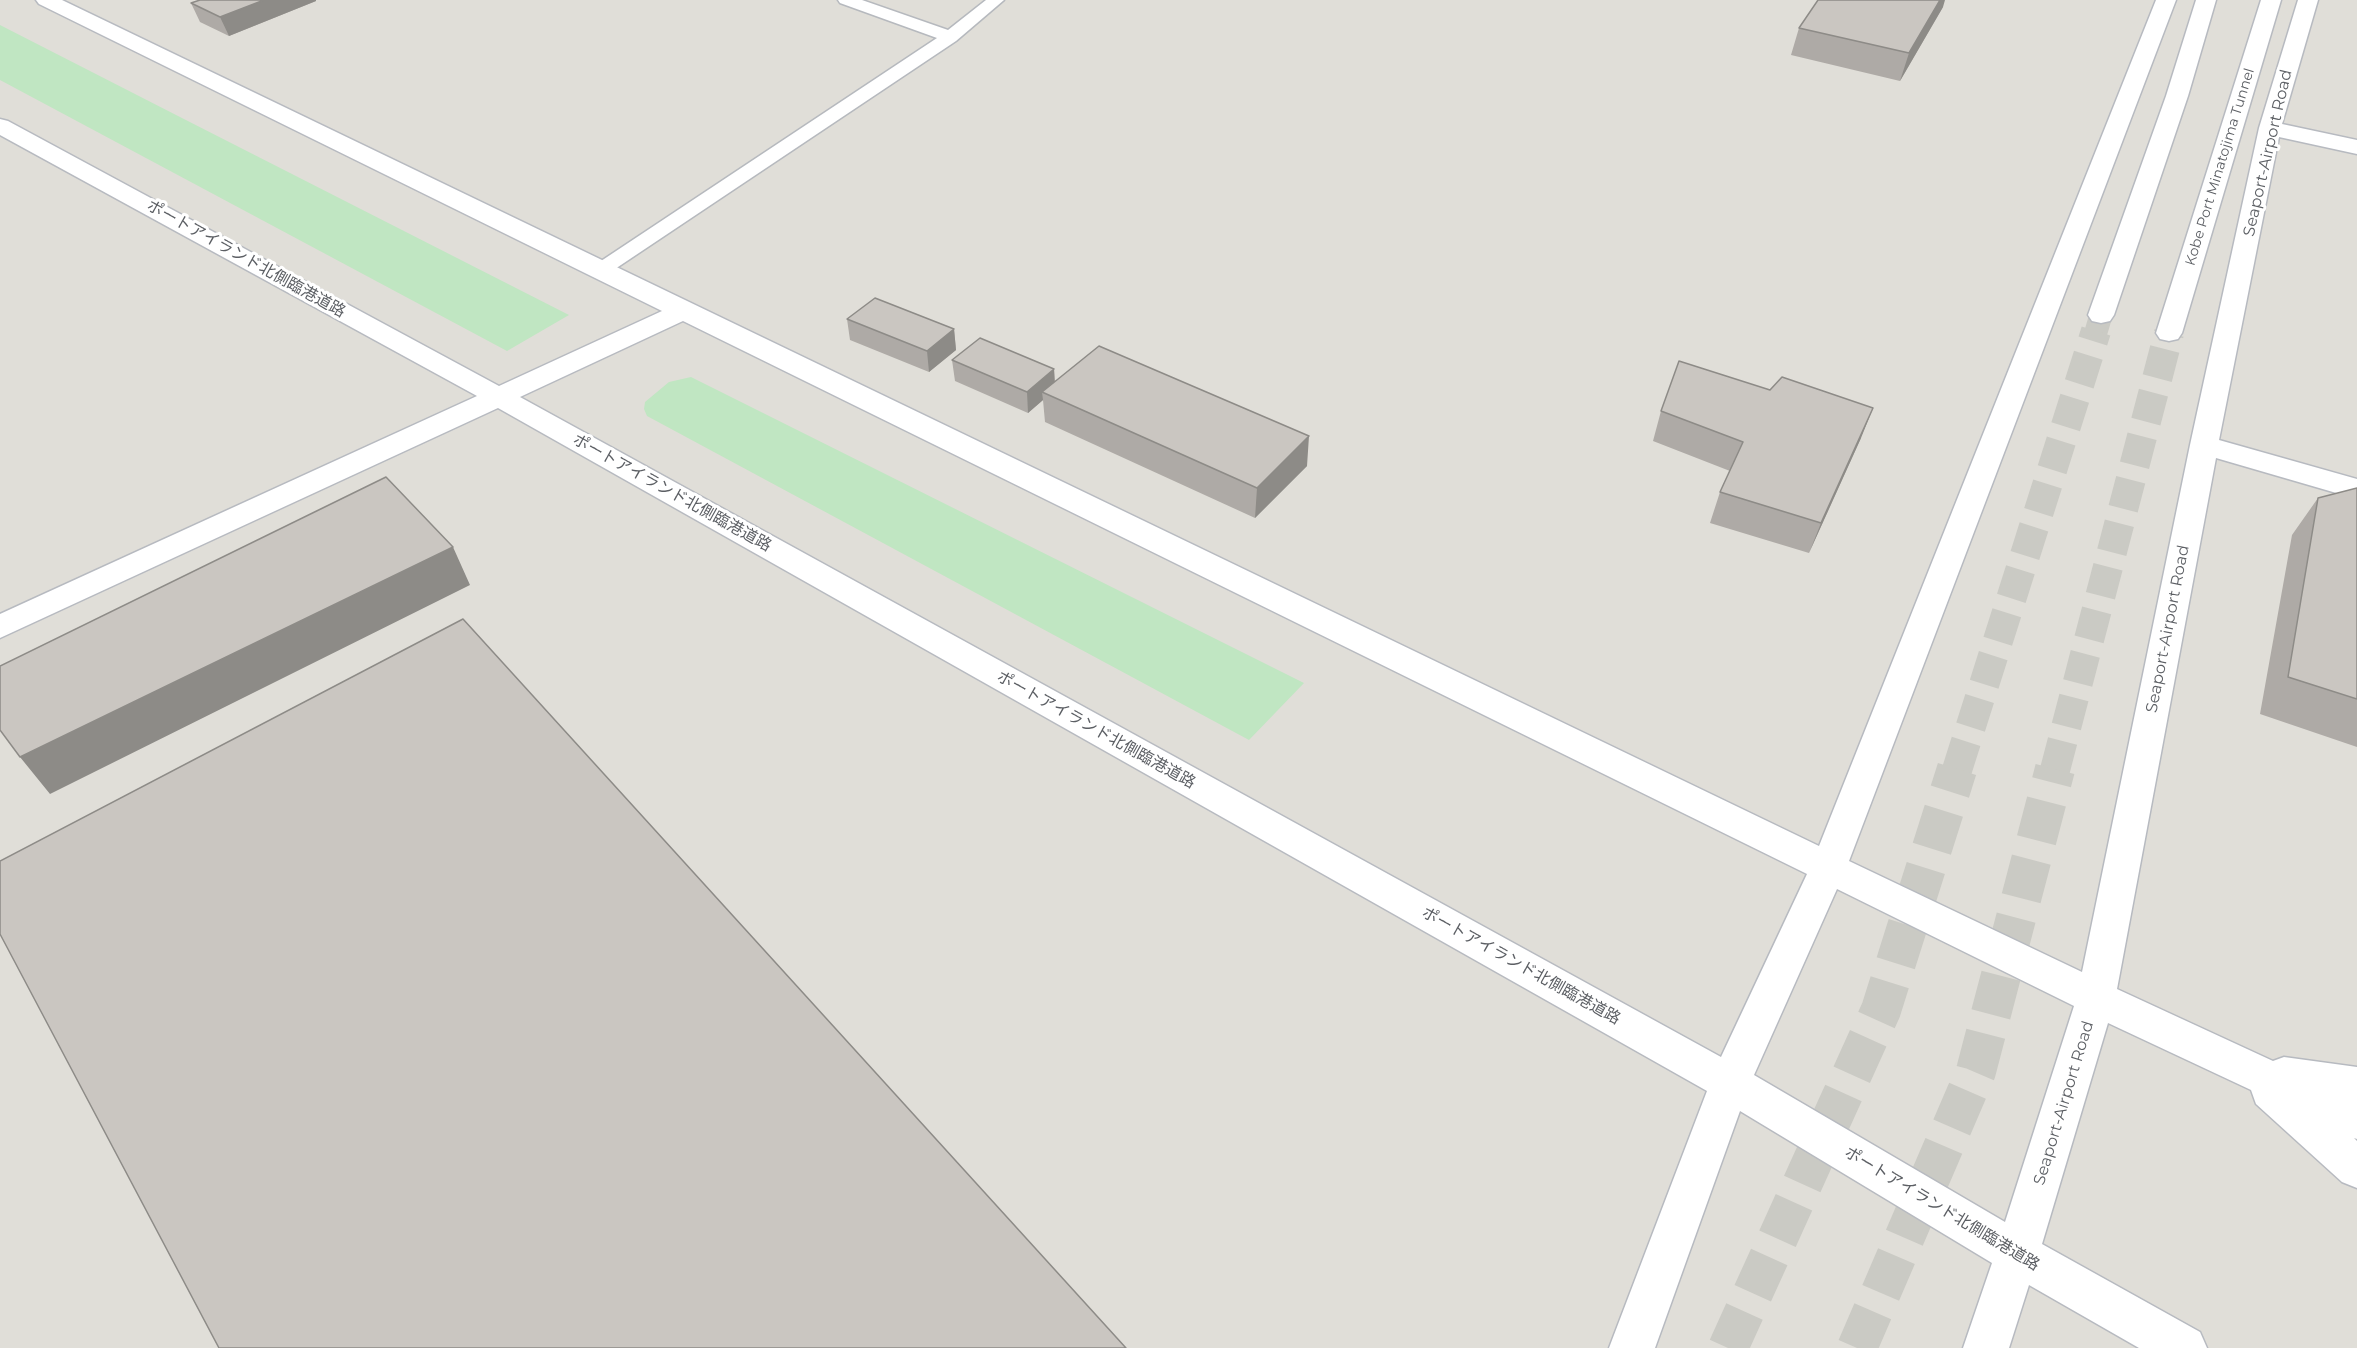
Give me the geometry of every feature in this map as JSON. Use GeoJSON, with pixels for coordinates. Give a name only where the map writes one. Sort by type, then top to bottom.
{"type":"FeatureCollection","features":[{"type":"Feature","properties":{"kind":"street"},"geometry":{"type":"LineString","coordinates":[[46,0],[1829,866],[2096,998],[2357,1120]]}},
{"type":"Feature","properties":{"kind":"street"},"geometry":{"type":"LineString","coordinates":[[1632,1348],[1730,1083],[1829,866],[2166,0]]}},
{"type":"Feature","properties":{"kind":"street"},"geometry":{"type":"LineString","coordinates":[[2101,315],[2177,96],[2206,0]]}},
{"type":"Feature","properties":{"kind":"street","name":"Kobe Port Minatojima Tunnel"},"geometry":{"type":"LineString","coordinates":[[2169,333],[2271,0]]}},
{"type":"Feature","properties":{"kind":"street","name":"Seaport-Airport Road"},"geometry":{"type":"LineString","coordinates":[[2017,1254],[2096,998],[2204,445],[2270,128],[2308,0]]}},
{"type":"Feature","properties":{"kind":"street","name":"ポートアイランド北側臨港道路"},"geometry":{"type":"LineString","coordinates":[[0,126],[498,397],[1730,1083],[2017,1254],[2184,1348]]}},
{"type":"Feature","properties":{"kind":"street"},"geometry":{"type":"LineString","coordinates":[[2270,128],[2357,147]]}},
{"type":"Feature","properties":{"kind":"street"},"geometry":{"type":"LineString","coordinates":[[0,627],[684,310]]}},
{"type":"Feature","properties":{"kind":"street"},"geometry":{"type":"LineString","coordinates":[[2204,445],[2357,489]]}},
{"type":"Feature","properties":{"kind":"street"},"geometry":{"type":"LineString","coordinates":[[2247,1070],[2357,1086]]}},
{"type":"Feature","properties":{"kind":"street"},"geometry":{"type":"LineString","coordinates":[[2247,1070],[2357,1168]]}},
{"type":"Feature","properties":{"kind":"street"},"geometry":{"type":"LineString","coordinates":[[1976,1348],[2017,1254]]}},
{"type":"Feature","properties":{"kind":"street"},"geometry":{"type":"LineString","coordinates":[[1986,1348],[2017,1254]]}},
{"type":"Feature","properties":{"kind":"lane"},"geometry":{"type":"LineString","coordinates":[[846,0],[950,37]]}},
{"type":"Feature","properties":{"kind":"lane"},"geometry":{"type":"LineString","coordinates":[[602,269],[950,37],[996,0]]}},
{"type":"Feature","properties":{"kind":"shaded area"},"geometry":{"type":"Polygon","coordinates":[[[0,0],[2357,0],[2357,1348],[0,1348],[0,0]]]}},
{"type":"Feature","properties":{"kind":"green space"},"geometry":{"type":"Polygon","coordinates":[[[0,25],[569,315],[507,351],[0,80],[0,25]]]}},
{"type":"Feature","properties":{"kind":"green space"},"geometry":{"type":"Polygon","coordinates":[[[691,377],[1304,683],[1249,740],[647,416],[644,409],[645,402],[669,382],[691,377]]]}},
{"type":"Feature","properties":{"kind":"building"},"geometry":{"type":"Polygon","coordinates":[[[200,0],[264,0],[220,17],[191,3],[200,0]]]}},
{"type":"Feature","properties":{"kind":"building"},"geometry":{"type":"Polygon","coordinates":[[[1818,0],[1940,0],[1909,53],[1799,28],[1818,0]]]}},
{"type":"Feature","properties":{"kind":"building"},"geometry":{"type":"Polygon","coordinates":[[[875,298],[954,329],[927,351],[847,319],[875,298]]]}},
{"type":"Feature","properties":{"kind":"building"},"geometry":{"type":"Polygon","coordinates":[[[980,338],[1054,369],[1027,392],[952,360],[980,338]]]}},
{"type":"Feature","properties":{"kind":"building"},"geometry":{"type":"Polygon","coordinates":[[[1099,346],[1309,436],[1257,488],[1042,392],[1099,346]]]}},
{"type":"Feature","properties":{"kind":"building"},"geometry":{"type":"Polygon","coordinates":[[[1679,361],[1770,390],[1782,377],[1873,408],[1821,523],[1720,492],[1743,442],[1661,411],[1679,361]]]}},
{"type":"Feature","properties":{"kind":"building"},"geometry":{"type":"Polygon","coordinates":[[[386,477],[453,547],[20,757],[0,730],[0,666],[386,477]]]}},
{"type":"Feature","properties":{"kind":"building"},"geometry":{"type":"Polygon","coordinates":[[[2357,488],[2357,699],[2288,677],[2318,498],[2357,488]]]}},
{"type":"Feature","properties":{"kind":"building"},"geometry":{"type":"Polygon","coordinates":[[[463,619],[1126,1348],[219,1348],[0,934],[0,861],[463,619]]]}},
{"type":"Feature","properties":{"kind":"tunnel"},"geometry":{"type":"LineString","coordinates":[[2096,332],[2101,315]]}},
{"type":"Feature","properties":{"kind":"tunnel"},"geometry":{"type":"LineString","coordinates":[[1957,770],[2096,331]]}},
{"type":"Feature","properties":{"kind":"tunnel"},"geometry":{"type":"LineString","coordinates":[[2055,770],[2169,333]]}},
{"type":"Feature","properties":{"kind":"tunnel"},"geometry":{"type":"LineString","coordinates":[[1728,1348],[1881,1010],[1957,769]]}},
{"type":"Feature","properties":{"kind":"tunnel"},"geometry":{"type":"LineString","coordinates":[[1857,1348],[1976,1071],[2055,769]]}}]}
